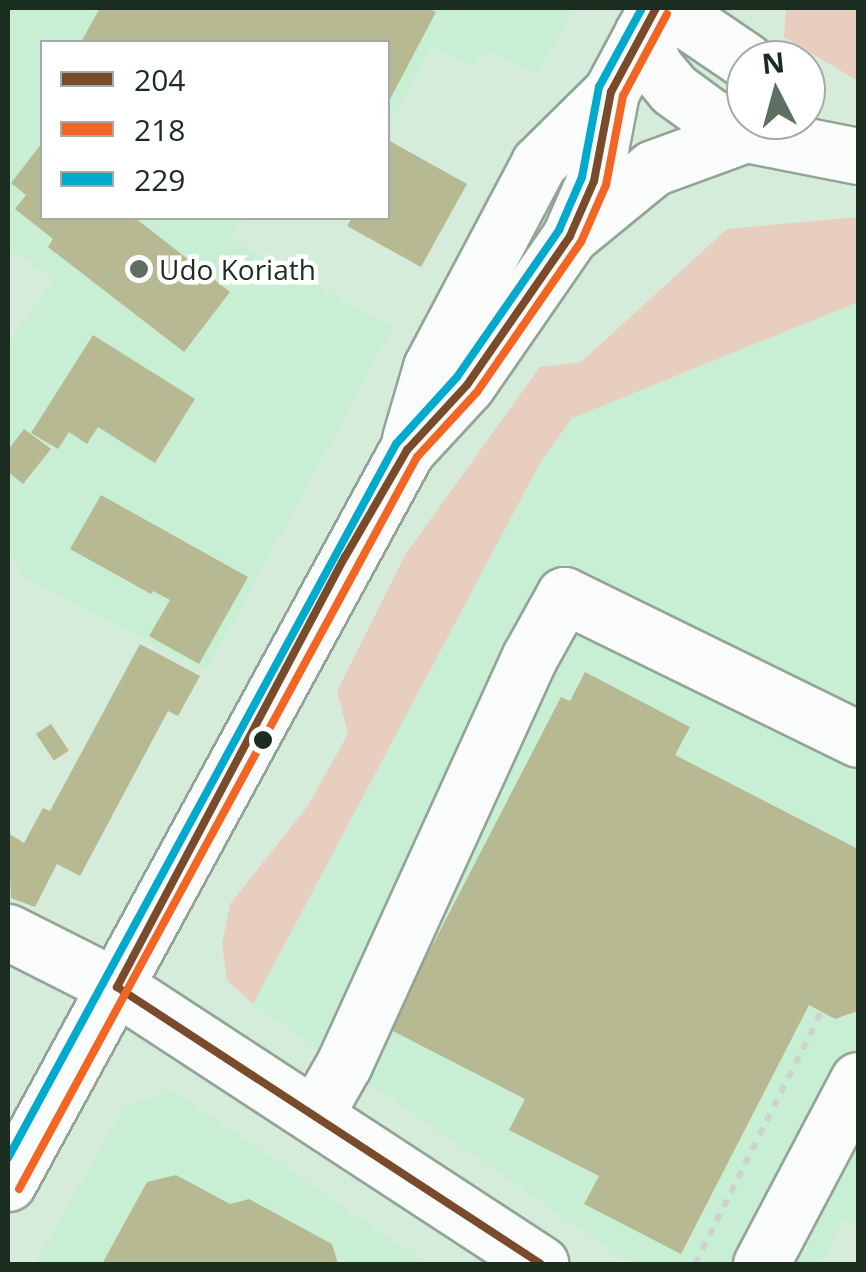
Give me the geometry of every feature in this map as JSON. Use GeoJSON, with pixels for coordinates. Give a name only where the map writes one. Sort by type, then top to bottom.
{"type":"FeatureCollection","features":[{"type":"Feature","properties":{"kind":"main road"},"geometry":{"type":"LineString","coordinates":[[656,16],[726,51]]}},
{"type":"Feature","properties":{"kind":"main road"},"geometry":{"type":"LineString","coordinates":[[8,1182],[117,987],[345,558],[449,376],[539,162],[611,92],[656,16]]}},
{"type":"Feature","properties":{"kind":"main road"},"geometry":{"type":"LineString","coordinates":[[656,16],[654,66],[673,89],[726,124]]}},
{"type":"Feature","properties":{"kind":"main road"},"geometry":{"type":"LineString","coordinates":[[570,236],[594,181],[611,92]]}},
{"type":"Feature","properties":{"kind":"main road"},"geometry":{"type":"LineString","coordinates":[[826,127],[858,155]]}},
{"type":"Feature","properties":{"kind":"main road"},"geometry":{"type":"LineString","coordinates":[[449,376],[570,236],[654,168],[730,140]]}},
{"type":"Feature","properties":{"kind":"main road"},"geometry":{"type":"LineString","coordinates":[[778,140],[858,155]]}},
{"type":"Feature","properties":{"kind":"main road"},"geometry":{"type":"LineString","coordinates":[[316,1113],[344,1064],[530,658],[564,595],[858,739]]}},
{"type":"Feature","properties":{"kind":"main road"},"geometry":{"type":"LineString","coordinates":[[8,932],[117,987],[316,1113],[541,1264]]}},
{"type":"Feature","properties":{"kind":"main road"},"geometry":{"type":"LineString","coordinates":[[761,1264],[858,1080]]}},
{"type":"Feature","properties":{"kind":"path"},"geometry":{"type":"LineString","coordinates":[[695,1264],[821,1012]]}},
{"type":"Feature","properties":{"kind":"shaded area"},"geometry":{"type":"Polygon","coordinates":[[[8,8],[574,8],[536,75],[486,48],[472,67],[433,46],[390,121],[390,40],[40,40],[40,220],[242,220],[231,239],[393,327],[206,671],[25,579],[8,552],[8,344],[54,280],[8,247],[8,8]]]}},
{"type":"Feature","properties":{"kind":"shaded area"},"geometry":{"type":"Polygon","coordinates":[[[786,8],[858,8],[858,81],[826,62],[826,40],[784,37],[786,8]]]}},
{"type":"Feature","properties":{"kind":"shaded area"},"geometry":{"type":"Polygon","coordinates":[[[858,217],[858,302],[572,418],[540,463],[253,1004],[227,980],[222,944],[230,904],[307,807],[348,734],[337,691],[405,555],[540,367],[581,362],[727,229],[858,217]]]}},
{"type":"Feature","properties":{"kind":"shaded area"},"geometry":{"type":"Polygon","coordinates":[[[858,302],[858,1226],[844,1219],[821,1264],[632,1264],[253,1004],[540,463],[572,418],[858,302]]]}},
{"type":"Feature","properties":{"kind":"shaded area"},"geometry":{"type":"Polygon","coordinates":[[[174,1091],[427,1264],[35,1264],[124,1107],[174,1091]]]}},
{"type":"Feature","properties":{"kind":"building"},"geometry":{"type":"Polygon","coordinates":[[[100,8],[428,8],[436,12],[390,99],[390,40],[82,40],[100,8]]]}},
{"type":"Feature","properties":{"kind":"building"},"geometry":{"type":"Polygon","coordinates":[[[390,141],[467,184],[421,267],[347,226],[351,220],[390,220],[390,141]]]}},
{"type":"Feature","properties":{"kind":"building","name":"Udo Koriath"},"geometry":{"type":"Polygon","coordinates":[[[40,146],[40,220],[138,220],[230,292],[184,352],[48,247],[53,239],[15,209],[26,195],[11,183],[40,146]]]}},
{"type":"Feature","properties":{"kind":"building"},"geometry":{"type":"Polygon","coordinates":[[[93,335],[195,399],[155,463],[98,427],[87,444],[69,432],[58,449],[31,433],[93,335]]]}},
{"type":"Feature","properties":{"kind":"building"},"geometry":{"type":"Polygon","coordinates":[[[24,429],[51,449],[23,484],[8,472],[8,450],[24,429]]]}},
{"type":"Feature","properties":{"kind":"building"},"geometry":{"type":"Polygon","coordinates":[[[101,495],[248,577],[199,664],[149,636],[170,600],[153,591],[151,594],[70,549],[101,495]]]}},
{"type":"Feature","properties":{"kind":"building"},"geometry":{"type":"Polygon","coordinates":[[[140,644],[200,676],[178,716],[168,711],[80,876],[57,864],[35,907],[11,898],[8,833],[24,843],[43,808],[50,811],[140,644]]]}},
{"type":"Feature","properties":{"kind":"building"},"geometry":{"type":"Polygon","coordinates":[[[585,672],[690,727],[675,755],[858,849],[858,1011],[835,1019],[809,1005],[681,1254],[584,1204],[599,1176],[509,1130],[525,1099],[389,1029],[561,697],[570,701],[585,672]]]}},
{"type":"Feature","properties":{"kind":"building"},"geometry":{"type":"Polygon","coordinates":[[[51,724],[69,751],[54,761],[36,734],[51,724]]]}},
{"type":"Feature","properties":{"kind":"building"},"geometry":{"type":"Polygon","coordinates":[[[176,1175],[230,1204],[249,1199],[332,1244],[338,1264],[102,1264],[147,1182],[176,1175]]]}},
{"type":"Feature","properties":{"kind":"transit line","name":"229"},"geometry":{"type":"LineString","coordinates":[[8,1158],[396,444],[457,377],[559,230],[582,177],[599,87],[642,8]]}},
{"type":"Feature","properties":{"kind":"transit line","name":"204"},"geometry":{"type":"LineString","coordinates":[[117,987],[345,557],[407,450],[467,385],[570,236],[594,181],[611,92],[656,8]]}},
{"type":"Feature","properties":{"kind":"transit line","name":"218"},"geometry":{"type":"LineString","coordinates":[[19,1189],[417,457],[477,392],[581,242],[606,185],[623,96],[667,14]]}},
{"type":"Feature","properties":{"kind":"transit line","name":"204"},"geometry":{"type":"LineString","coordinates":[[117,987],[541,1264]]}},
{"type":"Feature","properties":{"kind":"place","name":"Udo Koriath"},"geometry":{"type":"Point","coordinates":[139,269]}}]}
